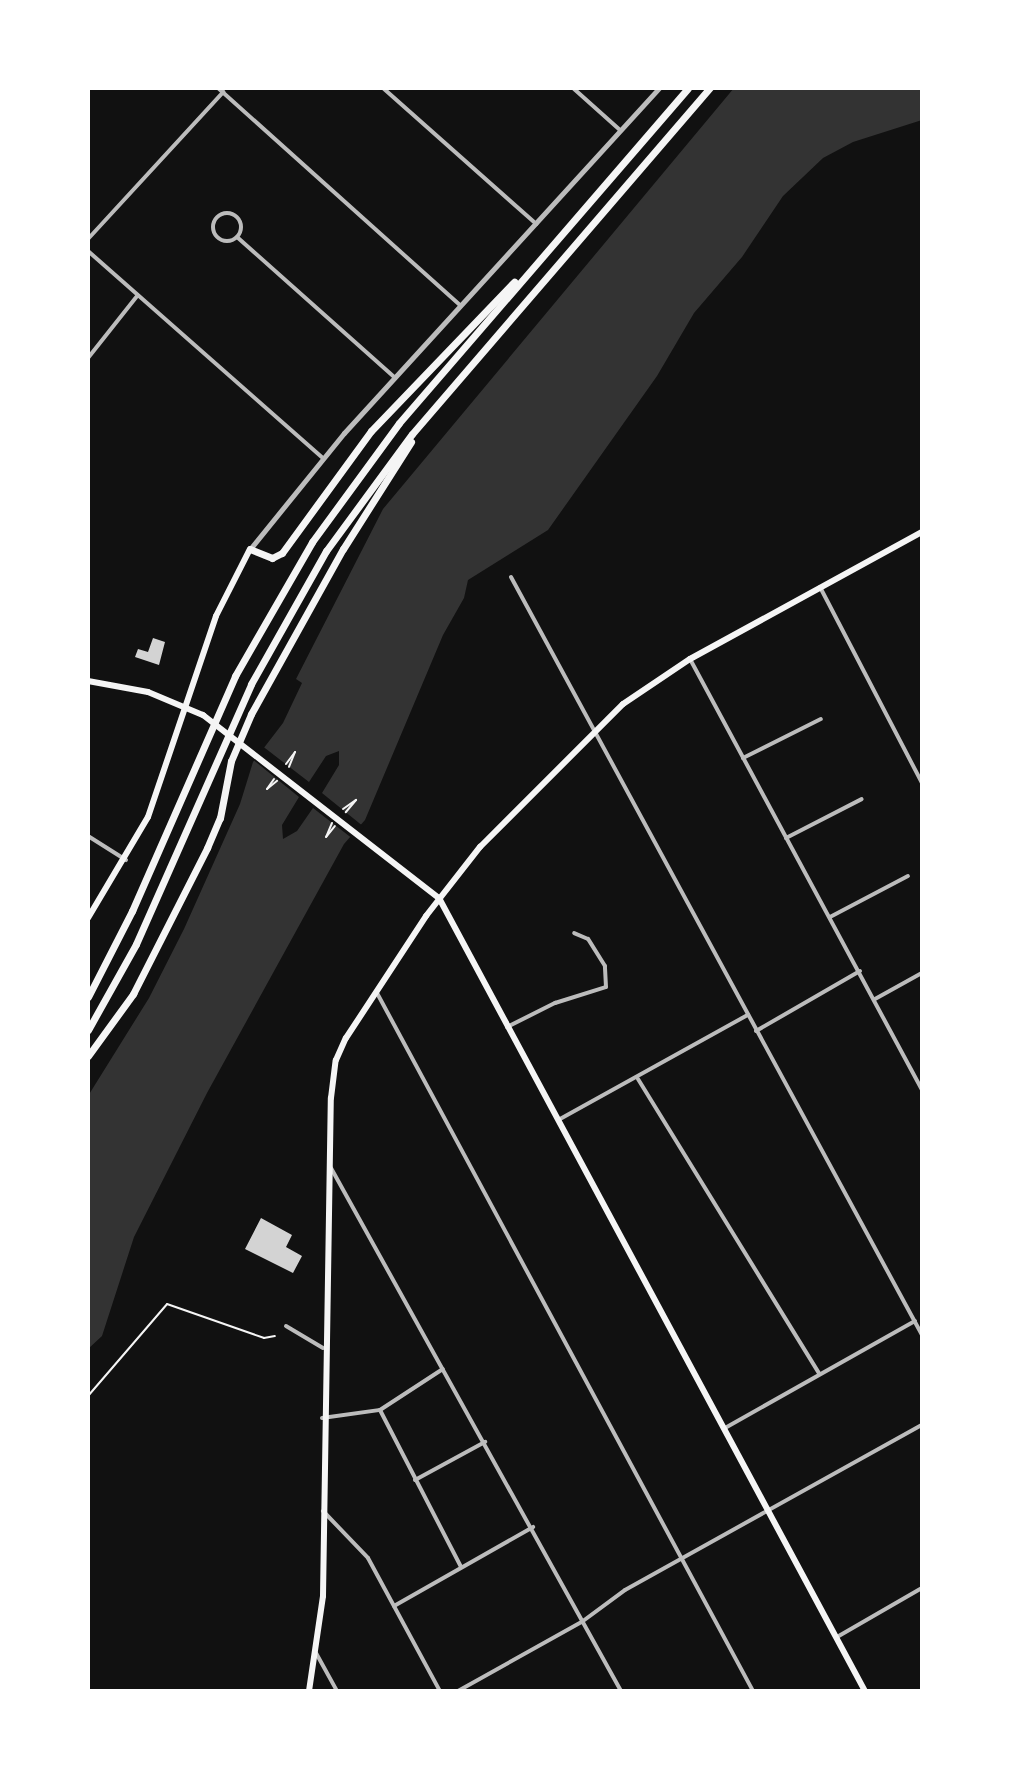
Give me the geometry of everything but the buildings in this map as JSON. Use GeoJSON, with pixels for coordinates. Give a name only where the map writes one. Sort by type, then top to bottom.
{"type":"FeatureCollection","features":[{"type":"Feature","properties":{"kind":"highway"},"geometry":{"type":"LineString","coordinates":[[88,997],[132,911],[223,701],[281,591],[345,492],[688,88]]}},
{"type":"Feature","properties":{"kind":"highway"},"geometry":{"type":"LineString","coordinates":[[88,1030],[136,944],[239,708],[326,551],[431,411],[710,88]]}},
{"type":"Feature","properties":{"kind":"highway"},"geometry":{"type":"LineString","coordinates":[[250,549],[265,557],[282,553],[371,431],[550,247]]}},
{"type":"Feature","properties":{"kind":"highway"},"geometry":{"type":"LineString","coordinates":[[88,1056],[133,994],[207,848],[239,740],[343,549],[431,411]]}},
{"type":"Feature","properties":{"kind":"main road"},"geometry":{"type":"LineString","coordinates":[[309,1691],[323,1596],[323,1348],[328,1162],[336,1060],[376,991],[439,898],[500,823],[595,730],[641,690],[690,659],[922,532]]}},
{"type":"Feature","properties":{"kind":"main road"},"geometry":{"type":"LineString","coordinates":[[88,918],[126,860],[152,806],[216,616],[250,549]]}},
{"type":"Feature","properties":{"kind":"main road"},"geometry":{"type":"LineString","coordinates":[[88,681],[136,689],[186,706],[251,748],[439,898],[865,1691]]}},
{"type":"Feature","properties":{"kind":"street"},"geometry":{"type":"LineString","coordinates":[[218,88],[462,307]]}},
{"type":"Feature","properties":{"kind":"street"},"geometry":{"type":"LineString","coordinates":[[383,88],[536,224]]}},
{"type":"Feature","properties":{"kind":"street"},"geometry":{"type":"LineString","coordinates":[[573,88],[621,132]]}},
{"type":"Feature","properties":{"kind":"street"},"geometry":{"type":"LineString","coordinates":[[250,549],[323,458],[659,88]]}},
{"type":"Feature","properties":{"kind":"street"},"geometry":{"type":"LineString","coordinates":[[88,239],[223,92]]}},
{"type":"Feature","properties":{"kind":"street"},"geometry":{"type":"LineString","coordinates":[[234,215],[241,225],[237,237],[219,240],[213,232],[215,219],[234,215]]}},
{"type":"Feature","properties":{"kind":"street"},"geometry":{"type":"LineString","coordinates":[[237,237],[395,378]]}},
{"type":"Feature","properties":{"kind":"street"},"geometry":{"type":"LineString","coordinates":[[88,251],[323,458]]}},
{"type":"Feature","properties":{"kind":"street"},"geometry":{"type":"LineString","coordinates":[[88,358],[138,295]]}},
{"type":"Feature","properties":{"kind":"street"},"geometry":{"type":"LineString","coordinates":[[511,577],[922,1335]]}},
{"type":"Feature","properties":{"kind":"street"},"geometry":{"type":"LineString","coordinates":[[820,587],[922,783]]}},
{"type":"Feature","properties":{"kind":"street"},"geometry":{"type":"LineString","coordinates":[[690,659],[922,1090]]}},
{"type":"Feature","properties":{"kind":"street"},"geometry":{"type":"LineString","coordinates":[[743,758],[821,719]]}},
{"type":"Feature","properties":{"kind":"street"},"geometry":{"type":"LineString","coordinates":[[786,838],[862,799]]}},
{"type":"Feature","properties":{"kind":"street"},"geometry":{"type":"LineString","coordinates":[[88,836],[126,860]]}},
{"type":"Feature","properties":{"kind":"street"},"geometry":{"type":"LineString","coordinates":[[830,917],[908,876]]}},
{"type":"Feature","properties":{"kind":"street"},"geometry":{"type":"LineString","coordinates":[[507,1027],[555,1003],[606,987],[605,966],[588,939],[574,933]]}},
{"type":"Feature","properties":{"kind":"street"},"geometry":{"type":"LineString","coordinates":[[756,1031],[860,971]]}},
{"type":"Feature","properties":{"kind":"street"},"geometry":{"type":"LineString","coordinates":[[875,999],[922,973]]}},
{"type":"Feature","properties":{"kind":"street"},"geometry":{"type":"LineString","coordinates":[[376,991],[753,1691]]}},
{"type":"Feature","properties":{"kind":"street"},"geometry":{"type":"LineString","coordinates":[[560,1119],[638,1079],[748,1015]]}},
{"type":"Feature","properties":{"kind":"street"},"geometry":{"type":"LineString","coordinates":[[915,1078],[922,1074]]}},
{"type":"Feature","properties":{"kind":"street"},"geometry":{"type":"LineString","coordinates":[[638,1079],[819,1373]]}},
{"type":"Feature","properties":{"kind":"street"},"geometry":{"type":"LineString","coordinates":[[328,1162],[533,1527],[621,1691]]}},
{"type":"Feature","properties":{"kind":"street"},"geometry":{"type":"LineString","coordinates":[[725,1429],[915,1321]]}},
{"type":"Feature","properties":{"kind":"street"},"geometry":{"type":"LineString","coordinates":[[286,1326],[323,1348]]}},
{"type":"Feature","properties":{"kind":"street"},"geometry":{"type":"LineString","coordinates":[[322,1418],[380,1410],[444,1369]]}},
{"type":"Feature","properties":{"kind":"street"},"geometry":{"type":"LineString","coordinates":[[380,1410],[461,1567]]}},
{"type":"Feature","properties":{"kind":"street"},"geometry":{"type":"LineString","coordinates":[[458,1691],[583,1621],[681,1558],[768,1513],[922,1425]]}},
{"type":"Feature","properties":{"kind":"street"},"geometry":{"type":"LineString","coordinates":[[415,1480],[485,1442]]}},
{"type":"Feature","properties":{"kind":"street"},"geometry":{"type":"LineString","coordinates":[[322,1509],[357,1543],[440,1691]]}},
{"type":"Feature","properties":{"kind":"street"},"geometry":{"type":"LineString","coordinates":[[394,1606],[533,1527]]}},
{"type":"Feature","properties":{"kind":"street"},"geometry":{"type":"LineString","coordinates":[[836,1637],[922,1588]]}},
{"type":"Feature","properties":{"kind":"street"},"geometry":{"type":"LineString","coordinates":[[316,1653],[337,1691]]}},
{"type":"Feature","properties":{"kind":"path"},"geometry":{"type":"LineString","coordinates":[[88,1396],[167,1304],[264,1338],[275,1336]]}},
{"type":"Feature","properties":{"kind":"shaded area"},"geometry":{"type":"Polygon","coordinates":[[[734,88],[922,88],[922,120],[853,142],[823,158],[783,196],[742,257],[694,313],[657,376],[548,530],[468,580],[464,598],[443,635],[365,820],[344,844],[207,1093],[134,1237],[102,1336],[88,1349],[88,1096],[149,998],[184,929],[240,804],[253,762],[283,723],[302,683],[296,679],[383,509],[734,88]]]}},
{"type":"Feature","properties":{"kind":"pier"},"geometry":{"type":"Polygon","coordinates":[[[261,745],[309,782],[326,756],[339,751],[339,765],[322,793],[364,827],[353,839],[313,808],[297,831],[283,839],[282,825],[299,797],[251,758],[261,745]]]}}]}
